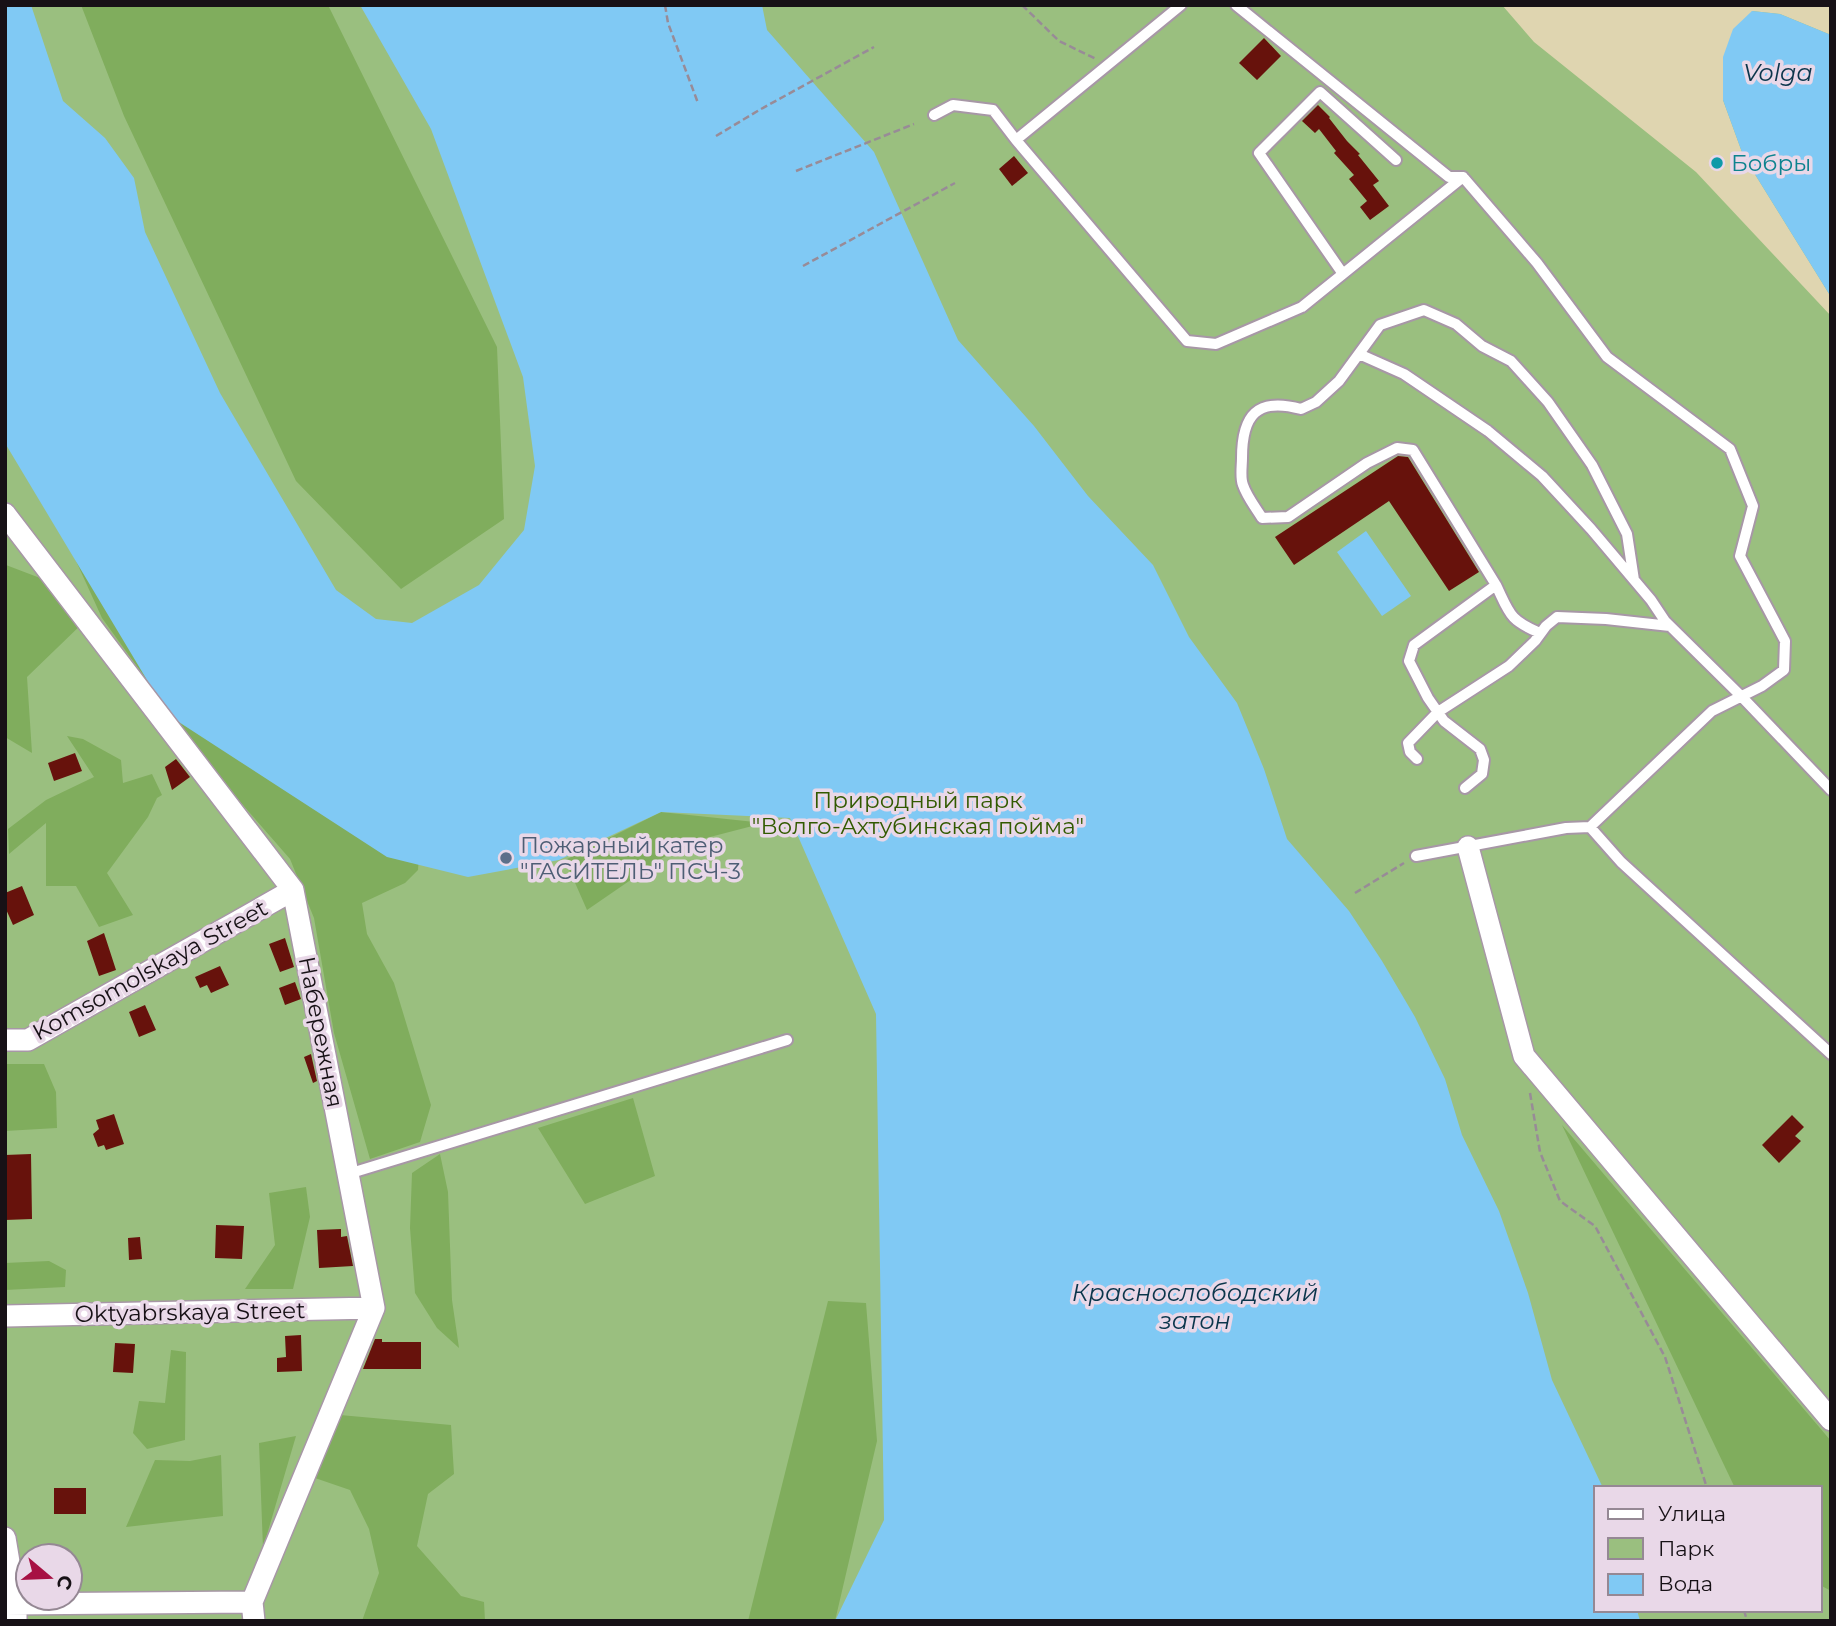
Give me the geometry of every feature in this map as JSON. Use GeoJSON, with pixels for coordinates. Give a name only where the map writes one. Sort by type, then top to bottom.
{"type":"FeatureCollection","features":[{"type":"Feature","properties":{"kind":"street","name":"Набережная"},"geometry":{"type":"LineString","coordinates":[[5,514],[293,890],[374,1307]]}},
{"type":"Feature","properties":{"kind":"street"},"geometry":{"type":"LineString","coordinates":[[1468,847],[1524,1056],[1831,1420]]}},
{"type":"Feature","properties":{"kind":"street","name":"Komsomolskaya Street"},"geometry":{"type":"LineString","coordinates":[[5,1040],[28,1040],[293,890]]}},
{"type":"Feature","properties":{"kind":"street"},"geometry":{"type":"LineString","coordinates":[[5,1538],[12,1609],[253,1611],[374,1307]]}},
{"type":"Feature","properties":{"kind":"street","name":"Oktyabrskaya Street"},"geometry":{"type":"LineString","coordinates":[[5,1316],[374,1307]]}},
{"type":"Feature","properties":{"kind":"lane"},"geometry":{"type":"LineString","coordinates":[[1016,140],[1181,5]]}},
{"type":"Feature","properties":{"kind":"lane"},"geometry":{"type":"LineString","coordinates":[[1236,5],[1449,177],[1463,177],[1537,263],[1607,357],[1730,449],[1753,506],[1740,556],[1785,641],[1784,670],[1762,686],[1712,711],[1683,732],[1590,827],[1566,828],[1416,856]]}},
{"type":"Feature","properties":{"kind":"lane"},"geometry":{"type":"LineString","coordinates":[[1343,274],[1259,153],[1320,92],[1396,160]]}},
{"type":"Feature","properties":{"kind":"lane"},"geometry":{"type":"LineString","coordinates":[[934,115],[953,105],[993,110],[1187,341],[1216,344],[1302,307],[1463,177]]}},
{"type":"Feature","properties":{"kind":"lane"},"geometry":{"type":"LineString","coordinates":[[1540,633],[1511,617],[1496,585],[1413,450],[1396,448],[1367,463],[1288,517],[1262,518],[1242,483],[1242,440],[1251,414],[1268,405],[1281,404],[1301,409],[1316,402],[1339,381],[1380,325],[1424,310],[1456,324],[1482,346],[1511,362],[1548,402],[1592,465],[1627,534],[1634,580]]}},
{"type":"Feature","properties":{"kind":"lane"},"geometry":{"type":"LineString","coordinates":[[1359,354],[1404,374],[1488,430],[1542,476],[1634,580],[1670,626],[1831,790]]}},
{"type":"Feature","properties":{"kind":"lane"},"geometry":{"type":"LineString","coordinates":[[1465,788],[1482,774],[1484,760],[1480,749],[1444,721],[1428,698],[1409,661],[1414,645],[1496,585]]}},
{"type":"Feature","properties":{"kind":"lane"},"geometry":{"type":"LineString","coordinates":[[1417,759],[1410,752],[1408,743],[1438,712],[1510,666],[1557,617],[1670,626]]}},
{"type":"Feature","properties":{"kind":"lane"},"geometry":{"type":"LineString","coordinates":[[1590,827],[1622,862],[1831,1054]]}},
{"type":"Feature","properties":{"kind":"lane"},"geometry":{"type":"LineString","coordinates":[[348,1174],[787,1040]]}},
{"type":"Feature","properties":{"kind":"path"},"geometry":{"type":"LineString","coordinates":[[665,5],[668,23],[698,103]]}},
{"type":"Feature","properties":{"kind":"path"},"geometry":{"type":"LineString","coordinates":[[1022,5],[1059,41],[1108,65]]}},
{"type":"Feature","properties":{"kind":"path"},"geometry":{"type":"LineString","coordinates":[[716,136],[874,47]]}},
{"type":"Feature","properties":{"kind":"path"},"geometry":{"type":"LineString","coordinates":[[796,171],[914,124]]}},
{"type":"Feature","properties":{"kind":"path"},"geometry":{"type":"LineString","coordinates":[[803,266],[955,183]]}},
{"type":"Feature","properties":{"kind":"path"},"geometry":{"type":"LineString","coordinates":[[1354,893],[1416,856]]}},
{"type":"Feature","properties":{"kind":"path"},"geometry":{"type":"LineString","coordinates":[[1524,1056],[1540,1152],[1560,1201],[1595,1226],[1665,1357],[1706,1486]]}},
{"type":"Feature","properties":{"kind":"green space","name":"Природный парк \"Волго-Ахтубинская пойма\""},"geometry":{"type":"Polygon","coordinates":[[[5,5],[1831,5],[1831,1621],[5,1621],[5,5]]]}},
{"type":"Feature","properties":{"kind":"green space"},"geometry":{"type":"Polygon","coordinates":[[[81,5],[328,5],[497,347],[504,519],[401,589],[296,481],[124,116],[81,5]]]}},
{"type":"Feature","properties":{"kind":"green space"},"geometry":{"type":"Polygon","coordinates":[[[5,261],[420,842],[418,870],[405,883],[362,903],[367,934],[394,983],[431,1105],[420,1142],[370,1159],[334,1033],[314,918],[290,859],[208,765],[102,618],[15,427],[5,261]]]}},
{"type":"Feature","properties":{"kind":"green space"},"geometry":{"type":"Polygon","coordinates":[[[6,565],[61,586],[86,620],[27,677],[32,753],[5,737],[6,565]]]}},
{"type":"Feature","properties":{"kind":"green space"},"geometry":{"type":"Polygon","coordinates":[[[67,736],[83,739],[121,760],[123,783],[152,774],[162,795],[157,798],[148,817],[107,873],[133,915],[99,927],[76,886],[46,886],[46,823],[9,854],[8,829],[46,800],[94,777],[67,736]]]}},
{"type":"Feature","properties":{"kind":"green space"},"geometry":{"type":"Polygon","coordinates":[[[661,812],[764,823],[683,844],[587,910],[565,860],[661,812]]]}},
{"type":"Feature","properties":{"kind":"green space"},"geometry":{"type":"Polygon","coordinates":[[[5,1064],[44,1064],[56,1092],[57,1128],[5,1131],[5,1064]]]}},
{"type":"Feature","properties":{"kind":"green space"},"geometry":{"type":"Polygon","coordinates":[[[633,1098],[655,1176],[585,1204],[538,1128],[633,1098]]]}},
{"type":"Feature","properties":{"kind":"green space"},"geometry":{"type":"Polygon","coordinates":[[[1562,1125],[1831,1441],[1831,1591],[1822,1586],[1822,1486],[1734,1486],[1562,1125]]]}},
{"type":"Feature","properties":{"kind":"green space"},"geometry":{"type":"Polygon","coordinates":[[[440,1154],[448,1192],[452,1300],[459,1348],[437,1328],[415,1293],[410,1228],[412,1173],[440,1154]]]}},
{"type":"Feature","properties":{"kind":"green space"},"geometry":{"type":"Polygon","coordinates":[[[306,1187],[310,1217],[293,1289],[245,1289],[275,1245],[269,1193],[306,1187]]]}},
{"type":"Feature","properties":{"kind":"green space"},"geometry":{"type":"Polygon","coordinates":[[[49,1261],[66,1270],[65,1287],[5,1290],[5,1263],[49,1261]]]}},
{"type":"Feature","properties":{"kind":"green space"},"geometry":{"type":"Polygon","coordinates":[[[828,1301],[866,1303],[877,1441],[835,1621],[748,1621],[828,1301]]]}},
{"type":"Feature","properties":{"kind":"green space"},"geometry":{"type":"Polygon","coordinates":[[[171,1350],[186,1352],[185,1440],[147,1449],[133,1433],[139,1401],[165,1403],[171,1350]]]}},
{"type":"Feature","properties":{"kind":"green space"},"geometry":{"type":"Polygon","coordinates":[[[340,1415],[451,1425],[454,1474],[428,1494],[417,1546],[461,1596],[484,1602],[485,1621],[362,1621],[379,1573],[369,1529],[350,1490],[315,1478],[340,1415]]]}},
{"type":"Feature","properties":{"kind":"green space"},"geometry":{"type":"Polygon","coordinates":[[[296,1436],[263,1548],[259,1443],[296,1436]]]}},
{"type":"Feature","properties":{"kind":"green space"},"geometry":{"type":"Polygon","coordinates":[[[221,1455],[223,1516],[126,1527],[155,1460],[190,1461],[221,1455]]]}},
{"type":"Feature","properties":{"kind":"sand","name":"Бобры"},"geometry":{"type":"Polygon","coordinates":[[[1502,5],[1831,5],[1831,35],[1780,14],[1752,11],[1723,100],[1743,155],[1831,297],[1831,316],[1696,172],[1534,42],[1502,5]]]}},
{"type":"Feature","properties":{"kind":"water","name":"Краснослободский затон"},"geometry":{"type":"Polygon","coordinates":[[[5,5],[31,5],[63,101],[105,138],[134,178],[145,232],[220,393],[336,590],[376,619],[412,623],[479,585],[524,530],[535,466],[523,377],[431,129],[360,5],[762,5],[767,30],[874,152],[958,340],[1034,426],[1088,496],[1153,565],[1189,637],[1237,703],[1264,769],[1287,839],[1349,911],[1415,1017],[1445,1079],[1462,1135],[1499,1211],[1528,1293],[1552,1380],[1602,1486],[1594,1486],[1594,1612],[1638,1612],[1640,1621],[835,1621],[884,1520],[876,1014],[790,818],[661,812],[559,860],[468,877],[387,857],[168,715],[5,443],[5,5]]]}},
{"type":"Feature","properties":{"kind":"water","name":"Volga"},"geometry":{"type":"Polygon","coordinates":[[[1752,11],[1780,14],[1831,35],[1831,297],[1743,155],[1723,100],[1723,57],[1733,29],[1752,11]]]}},
{"type":"Feature","properties":{"kind":"water"},"geometry":{"type":"Polygon","coordinates":[[[1366,531],[1411,596],[1382,616],[1337,552],[1366,531]]]}},
{"type":"Feature","properties":{"kind":"building"},"geometry":{"type":"Polygon","coordinates":[[[1264,38],[1281,56],[1257,80],[1239,63],[1264,38]]]}},
{"type":"Feature","properties":{"kind":"building"},"geometry":{"type":"Polygon","coordinates":[[[1318,105],[1379,181],[1373,185],[1389,206],[1370,220],[1360,207],[1367,201],[1349,179],[1354,175],[1334,153],[1336,151],[1319,129],[1315,133],[1302,121],[1318,105]]]}},
{"type":"Feature","properties":{"kind":"building"},"geometry":{"type":"Polygon","coordinates":[[[1014,156],[1028,173],[1012,186],[999,169],[1014,156]]]}},
{"type":"Feature","properties":{"kind":"building"},"geometry":{"type":"Polygon","coordinates":[[[1398,456],[1408,457],[1479,572],[1449,591],[1389,501],[1294,565],[1275,537],[1398,456]]]}},
{"type":"Feature","properties":{"kind":"building"},"geometry":{"type":"Polygon","coordinates":[[[75,753],[82,771],[54,781],[48,763],[75,753]]]}},
{"type":"Feature","properties":{"kind":"building"},"geometry":{"type":"Polygon","coordinates":[[[176,759],[190,777],[172,790],[165,767],[176,759]]]}},
{"type":"Feature","properties":{"kind":"building"},"geometry":{"type":"Polygon","coordinates":[[[22,886],[34,915],[13,925],[5,907],[5,893],[22,886]]]}},
{"type":"Feature","properties":{"kind":"building"},"geometry":{"type":"Polygon","coordinates":[[[104,933],[116,970],[99,976],[87,941],[104,933]]]}},
{"type":"Feature","properties":{"kind":"building"},"geometry":{"type":"Polygon","coordinates":[[[285,938],[294,967],[280,972],[269,944],[285,938]]]}},
{"type":"Feature","properties":{"kind":"building"},"geometry":{"type":"Polygon","coordinates":[[[220,966],[229,985],[211,993],[207,985],[200,988],[195,977],[220,966]]]}},
{"type":"Feature","properties":{"kind":"building"},"geometry":{"type":"Polygon","coordinates":[[[295,982],[301,999],[285,1005],[279,988],[295,982]]]}},
{"type":"Feature","properties":{"kind":"building"},"geometry":{"type":"Polygon","coordinates":[[[145,1005],[156,1030],[139,1037],[129,1012],[145,1005]]]}},
{"type":"Feature","properties":{"kind":"building"},"geometry":{"type":"Polygon","coordinates":[[[311,1054],[317,1081],[313,1083],[304,1057],[311,1054]]]}},
{"type":"Feature","properties":{"kind":"building"},"geometry":{"type":"Polygon","coordinates":[[[114,1114],[124,1144],[106,1150],[104,1145],[98,1147],[93,1134],[99,1129],[96,1120],[114,1114]]]}},
{"type":"Feature","properties":{"kind":"building"},"geometry":{"type":"Polygon","coordinates":[[[1792,1115],[1804,1127],[1795,1136],[1801,1141],[1779,1163],[1762,1145],[1792,1115]]]}},
{"type":"Feature","properties":{"kind":"building"},"geometry":{"type":"Polygon","coordinates":[[[31,1154],[32,1219],[5,1220],[5,1155],[31,1154]]]}},
{"type":"Feature","properties":{"kind":"building"},"geometry":{"type":"Polygon","coordinates":[[[216,1225],[244,1226],[242,1259],[215,1258],[216,1225]]]}},
{"type":"Feature","properties":{"kind":"building"},"geometry":{"type":"Polygon","coordinates":[[[341,1229],[341,1237],[347,1236],[353,1266],[319,1268],[317,1230],[341,1229]]]}},
{"type":"Feature","properties":{"kind":"building"},"geometry":{"type":"Polygon","coordinates":[[[140,1237],[142,1259],[129,1260],[128,1238],[140,1237]]]}},
{"type":"Feature","properties":{"kind":"building"},"geometry":{"type":"Polygon","coordinates":[[[301,1335],[302,1371],[277,1372],[277,1358],[286,1357],[285,1336],[301,1335]]]}},
{"type":"Feature","properties":{"kind":"building"},"geometry":{"type":"Polygon","coordinates":[[[375,1339],[382,1339],[382,1342],[421,1342],[421,1369],[363,1369],[375,1339]]]}},
{"type":"Feature","properties":{"kind":"building"},"geometry":{"type":"Polygon","coordinates":[[[115,1343],[135,1344],[133,1373],[113,1372],[115,1343]]]}},
{"type":"Feature","properties":{"kind":"building"},"geometry":{"type":"Polygon","coordinates":[[[54,1488],[86,1488],[86,1514],[54,1514],[54,1488]]]}},
{"type":"Feature","properties":{"kind":"place","name":"Бобры"},"geometry":{"type":"Point","coordinates":[1717,163]}},
{"type":"Feature","properties":{"kind":"place","name":"Пожарный катер \"ГАСИТЕЛЬ\" ПСЧ-3"},"geometry":{"type":"Point","coordinates":[506,858]}}]}
